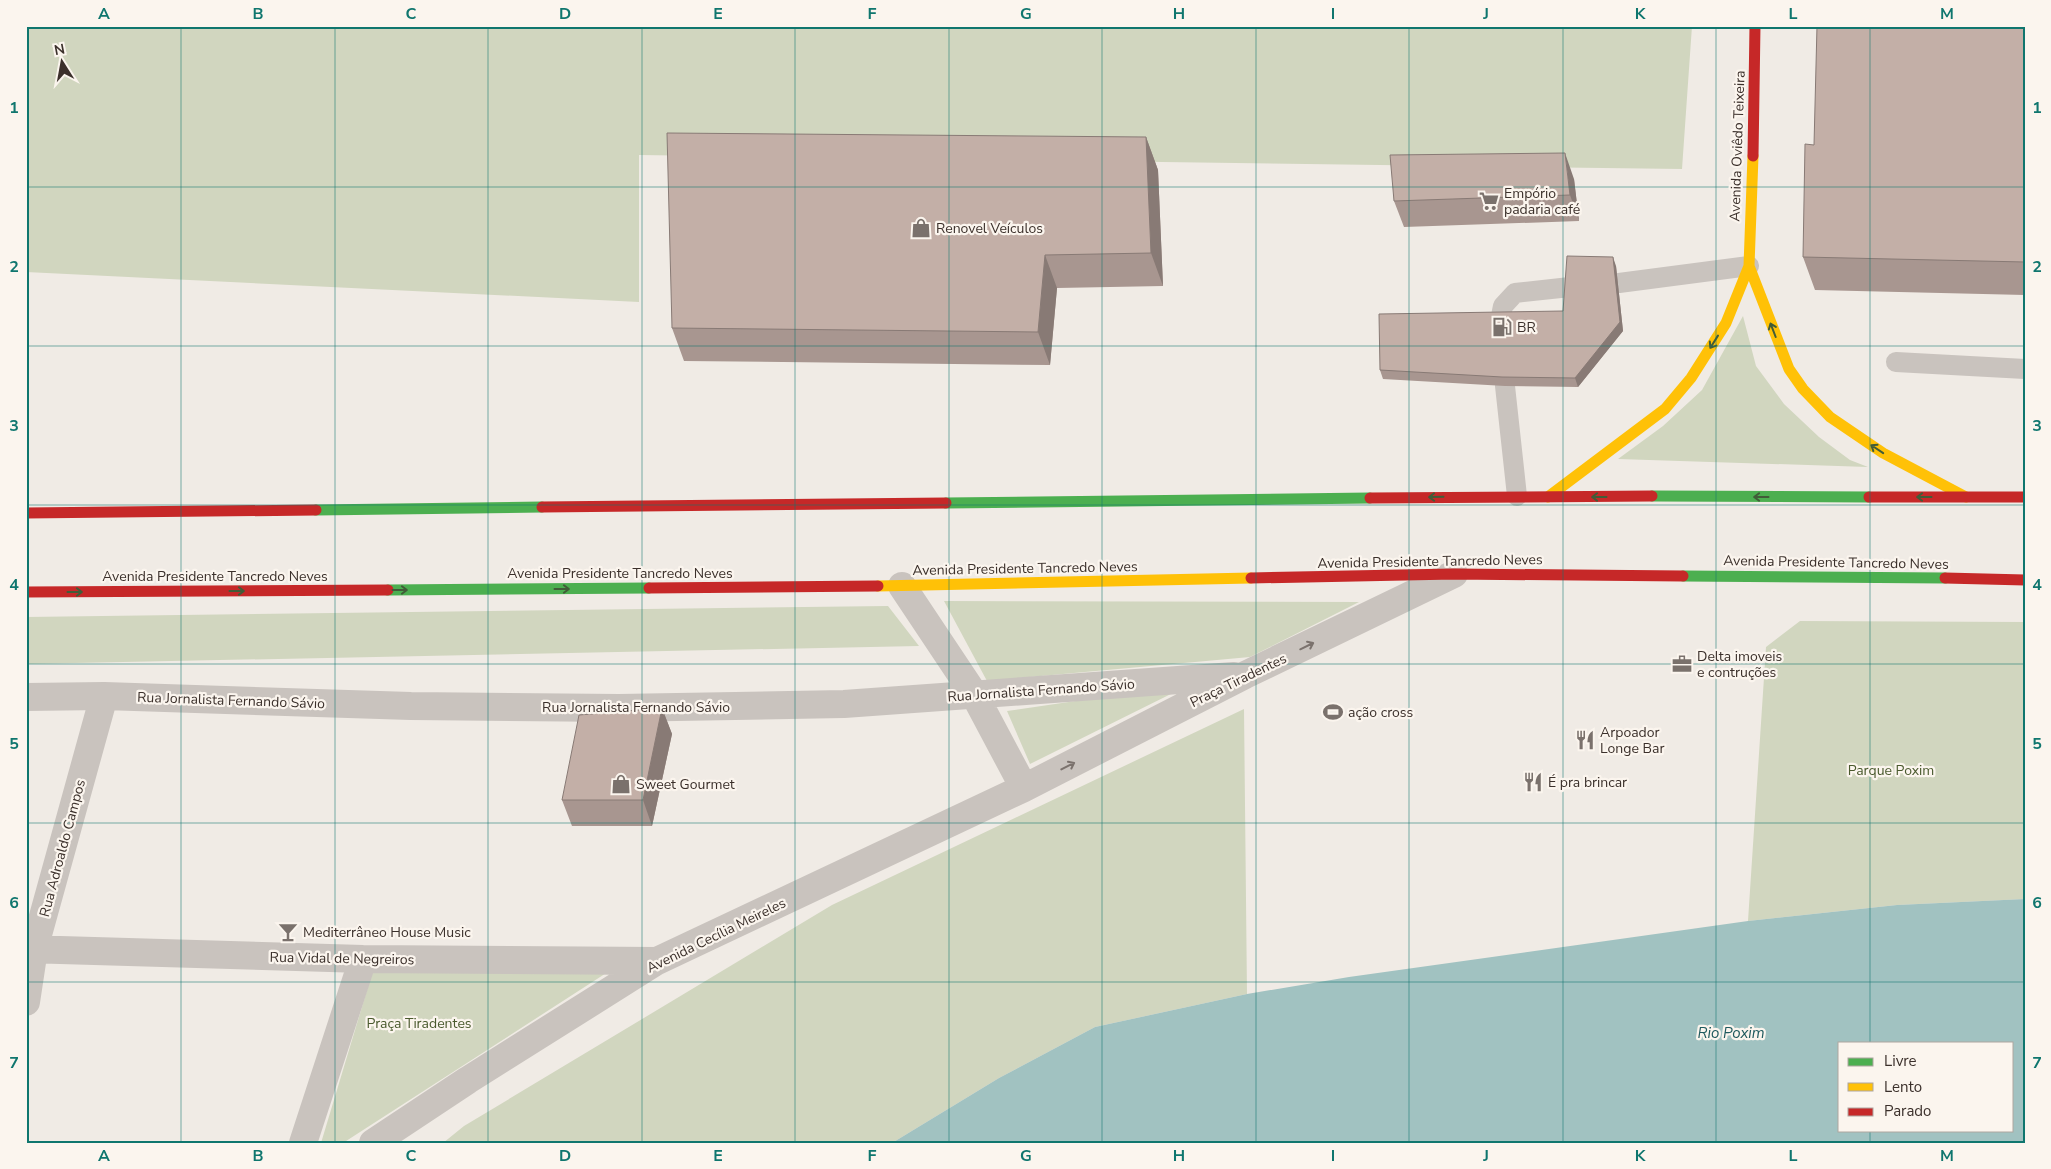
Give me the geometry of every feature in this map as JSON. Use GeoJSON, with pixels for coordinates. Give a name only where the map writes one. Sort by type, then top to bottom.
{"type":"FeatureCollection","features":[{"type":"Feature","properties":{"kind":"main road","name":"Avenida Oviêdo Teixeira"},"geometry":{"type":"LineString","coordinates":[[1548,497],[1665,409],[1691,378],[1726,323],[1749,266],[1755,26]]}},
{"type":"Feature","properties":{"kind":"main road","name":"Avenida Oviêdo Teixeira"},"geometry":{"type":"LineString","coordinates":[[1749,266],[1788,369],[1803,389],[1830,418],[1883,453],[1966,497]]}},
{"type":"Feature","properties":{"kind":"main road"},"geometry":{"type":"LineString","coordinates":[[26,513],[1517,496],[2025,497]]}},
{"type":"Feature","properties":{"kind":"main road","name":"Avenida Presidente Tancredo Neves"},"geometry":{"type":"LineString","coordinates":[[26,592],[902,586],[1454,574],[1886,577],[2025,580]]}},
{"type":"Feature","properties":{"kind":"street","name":"Praça Tiradentes"},"geometry":{"type":"LineString","coordinates":[[1024,788],[1245,676],[1454,574]]}},
{"type":"Feature","properties":{"kind":"street"},"geometry":{"type":"LineString","coordinates":[[902,586],[974,694],[1024,788]]}},
{"type":"Feature","properties":{"kind":"street","name":"Rua Jornalista Fernando Sávio"},"geometry":{"type":"LineString","coordinates":[[26,697],[104,696],[410,706],[619,708],[844,704],[1245,676]]}},
{"type":"Feature","properties":{"kind":"street","name":"Rua Adroaldo Campos"},"geometry":{"type":"LineString","coordinates":[[26,1002],[30,949],[104,696]]}},
{"type":"Feature","properties":{"kind":"street","name":"Avenida Cecília Meireles"},"geometry":{"type":"LineString","coordinates":[[373,1143],[468,1080],[657,961],[1024,788]]}},
{"type":"Feature","properties":{"kind":"street","name":"Rua Vidal de Negreiros"},"geometry":{"type":"LineString","coordinates":[[30,949],[363,959],[657,961]]}},
{"type":"Feature","properties":{"kind":"street"},"geometry":{"type":"LineString","coordinates":[[303,1143],[363,959]]}},
{"type":"Feature","properties":{"kind":"lane"},"geometry":{"type":"LineString","coordinates":[[1619,283],[1749,266]]}},
{"type":"Feature","properties":{"kind":"lane"},"geometry":{"type":"LineString","coordinates":[[1500,321],[1503,306],[1515,293],[1570,287]]}},
{"type":"Feature","properties":{"kind":"lane"},"geometry":{"type":"LineString","coordinates":[[1896,362],[2025,369]]}},
{"type":"Feature","properties":{"kind":"lane"},"geometry":{"type":"LineString","coordinates":[[1505,386],[1517,496]]}},
{"type":"Feature","properties":{"kind":"green space"},"geometry":{"type":"Polygon","coordinates":[[[26,26],[1692,26],[1682,169],[639,155],[639,302],[26,272],[26,26]]]}},
{"type":"Feature","properties":{"kind":"green space"},"geometry":{"type":"Polygon","coordinates":[[[1743,316],[1756,366],[1784,404],[1819,437],[1850,460],[1868,467],[1618,459],[1663,426],[1702,390],[1743,316]]]}},
{"type":"Feature","properties":{"kind":"green space"},"geometry":{"type":"Polygon","coordinates":[[[944,601],[1359,602],[1250,657],[987,681],[944,601]]]}},
{"type":"Feature","properties":{"kind":"green space"},"geometry":{"type":"Polygon","coordinates":[[[888,606],[919,646],[26,664],[26,617],[888,606]]]}},
{"type":"Feature","properties":{"kind":"green space","name":"Parque Poxim"},"geometry":{"type":"Polygon","coordinates":[[[1800,621],[2025,622],[2025,899],[1897,905],[1748,921],[1766,647],[1800,621]]]}},
{"type":"Feature","properties":{"kind":"green space"},"geometry":{"type":"Polygon","coordinates":[[[1191,684],[1030,764],[1007,711],[1191,684]]]}},
{"type":"Feature","properties":{"kind":"green space"},"geometry":{"type":"Polygon","coordinates":[[[1244,709],[1247,994],[1095,1027],[999,1078],[892,1143],[443,1143],[464,1126],[832,905],[1244,709]]]}},
{"type":"Feature","properties":{"kind":"green space","name":"Praça Tiradentes"},"geometry":{"type":"Polygon","coordinates":[[[645,948],[343,1143],[321,1143],[374,967],[645,948]]]}},
{"type":"Feature","properties":{"kind":"water","name":"Rio Poxim"},"geometry":{"type":"Polygon","coordinates":[[[2025,899],[2025,1143],[892,1143],[999,1078],[1095,1027],[1247,994],[1349,977],[1748,921],[1897,905],[2025,899]]]}},
{"type":"Feature","properties":{"kind":"building"},"geometry":{"type":"Polygon","coordinates":[[[1817,26],[2025,26],[2025,262],[1803,257],[1805,144],[1814,145],[1817,26]]]}},
{"type":"Feature","properties":{"kind":"building","name":"Renovel Veículos"},"geometry":{"type":"Polygon","coordinates":[[[667,133],[1146,137],[1151,253],[1045,255],[1038,332],[672,328],[667,133]]]}},
{"type":"Feature","properties":{"kind":"building"},"geometry":{"type":"Polygon","coordinates":[[[1565,153],[1570,195],[1394,201],[1390,155],[1565,153]]]}},
{"type":"Feature","properties":{"kind":"building","name":"BR"},"geometry":{"type":"Polygon","coordinates":[[[1567,256],[1613,257],[1620,322],[1575,378],[1502,377],[1380,370],[1379,314],[1563,311],[1567,256]]]}},
{"type":"Feature","properties":{"kind":"building"},"geometry":{"type":"Polygon","coordinates":[[[662,708],[643,800],[562,800],[579,715],[662,708]]]}},
{"type":"Feature","properties":{"kind":"traffic: fast"},"geometry":{"type":"LineString","coordinates":[[1652,496],[1869,497]]}},
{"type":"Feature","properties":{"kind":"traffic: fast"},"geometry":{"type":"LineString","coordinates":[[946,503],[1370,498]]}},
{"type":"Feature","properties":{"kind":"traffic: fast"},"geometry":{"type":"LineString","coordinates":[[316,510],[542,507]]}},
{"type":"Feature","properties":{"kind":"traffic: fast"},"geometry":{"type":"LineString","coordinates":[[1683,576],[1945,578]]}},
{"type":"Feature","properties":{"kind":"traffic: fast"},"geometry":{"type":"LineString","coordinates":[[388,590],[649,588]]}},
{"type":"Feature","properties":{"kind":"traffic: slow"},"geometry":{"type":"LineString","coordinates":[[1548,497],[1665,409],[1691,378],[1726,323],[1749,266],[1753,156]]}},
{"type":"Feature","properties":{"kind":"traffic: slow"},"geometry":{"type":"LineString","coordinates":[[1749,266],[1789,369],[1803,389],[1830,417],[1883,453],[1966,497]]}},
{"type":"Feature","properties":{"kind":"traffic: slow"},"geometry":{"type":"LineString","coordinates":[[878,586],[1251,578]]}},
{"type":"Feature","properties":{"kind":"traffic: jam"},"geometry":{"type":"LineString","coordinates":[[1753,156],[1755,26]]}},
{"type":"Feature","properties":{"kind":"traffic: jam"},"geometry":{"type":"LineString","coordinates":[[1370,498],[1652,496]]}},
{"type":"Feature","properties":{"kind":"traffic: jam"},"geometry":{"type":"LineString","coordinates":[[1869,497],[2025,497]]}},
{"type":"Feature","properties":{"kind":"traffic: jam"},"geometry":{"type":"LineString","coordinates":[[542,507],[946,503]]}},
{"type":"Feature","properties":{"kind":"traffic: jam"},"geometry":{"type":"LineString","coordinates":[[26,513],[316,510]]}},
{"type":"Feature","properties":{"kind":"traffic: jam"},"geometry":{"type":"LineString","coordinates":[[1251,578],[1454,574],[1683,576]]}},
{"type":"Feature","properties":{"kind":"traffic: jam"},"geometry":{"type":"LineString","coordinates":[[1945,578],[2025,580]]}},
{"type":"Feature","properties":{"kind":"traffic: jam"},"geometry":{"type":"LineString","coordinates":[[649,588],[878,586]]}},
{"type":"Feature","properties":{"kind":"traffic: jam"},"geometry":{"type":"LineString","coordinates":[[26,592],[388,590]]}},
{"type":"Feature","properties":{"kind":"place","name":"Empório padaria café"},"geometry":{"type":"Point","coordinates":[1489,201]}},
{"type":"Feature","properties":{"kind":"place","name":"Renovel Veículos"},"geometry":{"type":"Point","coordinates":[921,228]}},
{"type":"Feature","properties":{"kind":"place","name":"BR"},"geometry":{"type":"Point","coordinates":[1502,327]}},
{"type":"Feature","properties":{"kind":"place","name":"Delta imoveis e contruções"},"geometry":{"type":"Point","coordinates":[1682,664]}},
{"type":"Feature","properties":{"kind":"place","name":"ação cross"},"geometry":{"type":"Point","coordinates":[1333,712]}},
{"type":"Feature","properties":{"kind":"place","name":"Arpoador Longe Bar"},"geometry":{"type":"Point","coordinates":[1585,740]}},
{"type":"Feature","properties":{"kind":"place","name":"É pra brincar"},"geometry":{"type":"Point","coordinates":[1533,782]}},
{"type":"Feature","properties":{"kind":"place","name":"Sweet Gourmet"},"geometry":{"type":"Point","coordinates":[621,784]}},
{"type":"Feature","properties":{"kind":"place","name":"Mediterrâneo House Music"},"geometry":{"type":"Point","coordinates":[288,932]}}]}
